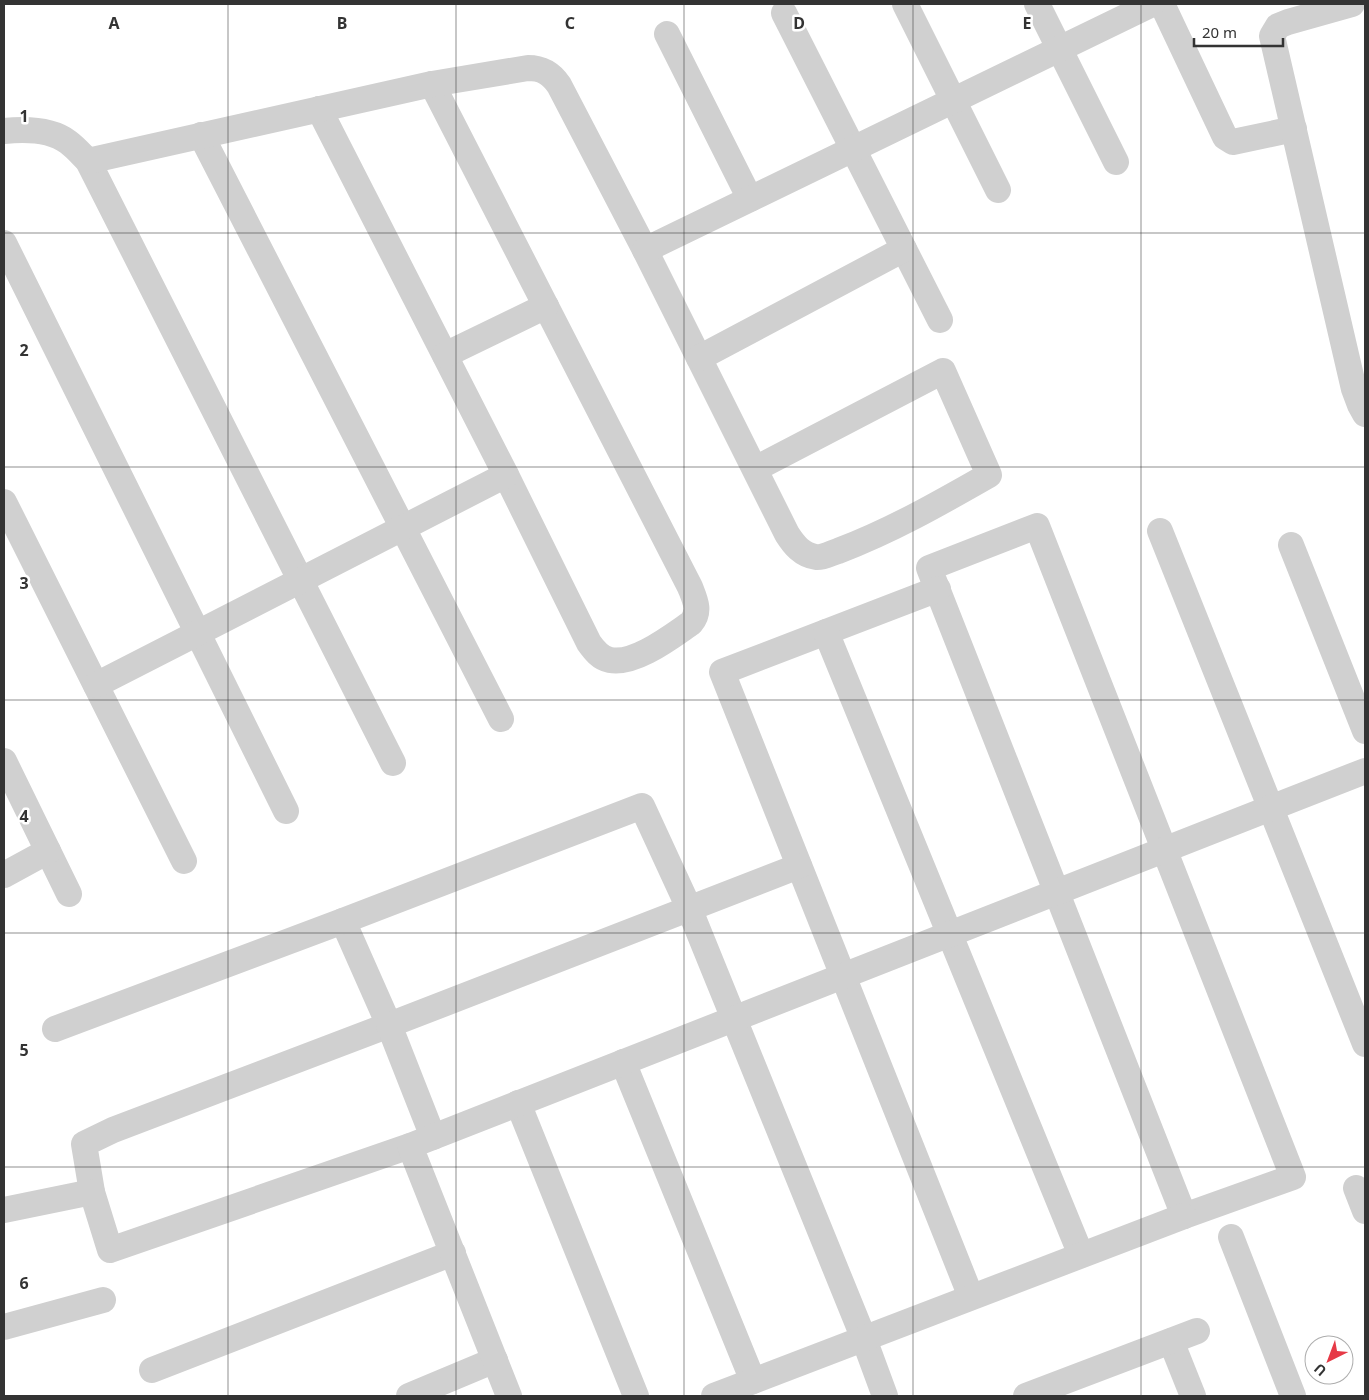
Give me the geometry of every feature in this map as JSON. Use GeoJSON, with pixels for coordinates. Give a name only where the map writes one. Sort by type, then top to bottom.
{"type":"FeatureCollection","features":[{"type":"Feature","properties":{"kind":"street"},"geometry":{"type":"LineString","coordinates":[[905,4],[998,190]]}},
{"type":"Feature","properties":{"kind":"street"},"geometry":{"type":"LineString","coordinates":[[1037,4],[1116,162]]}},
{"type":"Feature","properties":{"kind":"street"},"geometry":{"type":"LineString","coordinates":[[645,250],[1152,4]]}},
{"type":"Feature","properties":{"kind":"street"},"geometry":{"type":"LineString","coordinates":[[1162,4],[1225,137],[1233,142],[1294,129]]}},
{"type":"Feature","properties":{"kind":"street"},"geometry":{"type":"LineString","coordinates":[[1352,4],[1288,22],[1278,26],[1272,36],[1354,389],[1365,414]]}},
{"type":"Feature","properties":{"kind":"street"},"geometry":{"type":"LineString","coordinates":[[784,13],[940,320]]}},
{"type":"Feature","properties":{"kind":"street"},"geometry":{"type":"LineString","coordinates":[[667,34],[750,199]]}},
{"type":"Feature","properties":{"kind":"street"},"geometry":{"type":"LineString","coordinates":[[88,161],[432,84],[528,68],[536,68],[548,73],[559,84],[793,544],[809,556],[818,558],[867,540],[892,528],[990,475],[943,371],[755,469]]}},
{"type":"Feature","properties":{"kind":"street"},"geometry":{"type":"LineString","coordinates":[[319,109],[506,475],[589,643],[594,651],[610,660],[624,660],[647,651],[692,623],[697,612],[696,605],[690,587],[432,84]]}},
{"type":"Feature","properties":{"kind":"street"},"geometry":{"type":"LineString","coordinates":[[4,131],[45,132],[66,141],[88,161],[393,763]]}},
{"type":"Feature","properties":{"kind":"street"},"geometry":{"type":"LineString","coordinates":[[201,135],[502,719]]}},
{"type":"Feature","properties":{"kind":"street"},"geometry":{"type":"LineString","coordinates":[[4,243],[286,811]]}},
{"type":"Feature","properties":{"kind":"street"},"geometry":{"type":"LineString","coordinates":[[699,358],[904,249]]}},
{"type":"Feature","properties":{"kind":"street"},"geometry":{"type":"LineString","coordinates":[[444,355],[546,306]]}},
{"type":"Feature","properties":{"kind":"street"},"geometry":{"type":"LineString","coordinates":[[96,685],[506,475]]}},
{"type":"Feature","properties":{"kind":"street"},"geometry":{"type":"LineString","coordinates":[[4,502],[184,861]]}},
{"type":"Feature","properties":{"kind":"street"},"geometry":{"type":"LineString","coordinates":[[714,1396],[1184,1216],[1293,1177],[1037,526],[929,568],[1184,1216]]}},
{"type":"Feature","properties":{"kind":"street"},"geometry":{"type":"LineString","coordinates":[[1160,531],[1365,1044]]}},
{"type":"Feature","properties":{"kind":"street"},"geometry":{"type":"LineString","coordinates":[[1291,545],[1365,731]]}},
{"type":"Feature","properties":{"kind":"street"},"geometry":{"type":"LineString","coordinates":[[938,588],[722,672],[971,1297]]}},
{"type":"Feature","properties":{"kind":"street"},"geometry":{"type":"LineString","coordinates":[[826,632],[1081,1255]]}},
{"type":"Feature","properties":{"kind":"street"},"geometry":{"type":"LineString","coordinates":[[4,761],[69,894]]}},
{"type":"Feature","properties":{"kind":"street"},"geometry":{"type":"LineString","coordinates":[[799,866],[113,1130],[84,1144],[92,1192],[110,1250],[421,1141],[1365,771]]}},
{"type":"Feature","properties":{"kind":"street"},"geometry":{"type":"LineString","coordinates":[[55,1029],[343,922],[642,806],[689,908],[864,1339],[885,1396]]}},
{"type":"Feature","properties":{"kind":"street"},"geometry":{"type":"LineString","coordinates":[[4,875],[48,851]]}},
{"type":"Feature","properties":{"kind":"street"},"geometry":{"type":"LineString","coordinates":[[343,922],[389,1025],[453,1253],[510,1396]]}},
{"type":"Feature","properties":{"kind":"street"},"geometry":{"type":"LineString","coordinates":[[623,1062],[753,1381]]}},
{"type":"Feature","properties":{"kind":"street"},"geometry":{"type":"LineString","coordinates":[[518,1103],[636,1396]]}},
{"type":"Feature","properties":{"kind":"street"},"geometry":{"type":"LineString","coordinates":[[4,1210],[92,1192]]}},
{"type":"Feature","properties":{"kind":"street"},"geometry":{"type":"LineString","coordinates":[[1231,1237],[1292,1396]]}},
{"type":"Feature","properties":{"kind":"street"},"geometry":{"type":"LineString","coordinates":[[152,1370],[453,1253]]}},
{"type":"Feature","properties":{"kind":"street"},"geometry":{"type":"LineString","coordinates":[[4,1327],[103,1300]]}},
{"type":"Feature","properties":{"kind":"street"},"geometry":{"type":"LineString","coordinates":[[1026,1396],[1197,1331]]}},
{"type":"Feature","properties":{"kind":"street"},"geometry":{"type":"LineString","coordinates":[[1171,1341],[1193,1396]]}},
{"type":"Feature","properties":{"kind":"street"},"geometry":{"type":"LineString","coordinates":[[409,1396],[495,1360]]}}]}
